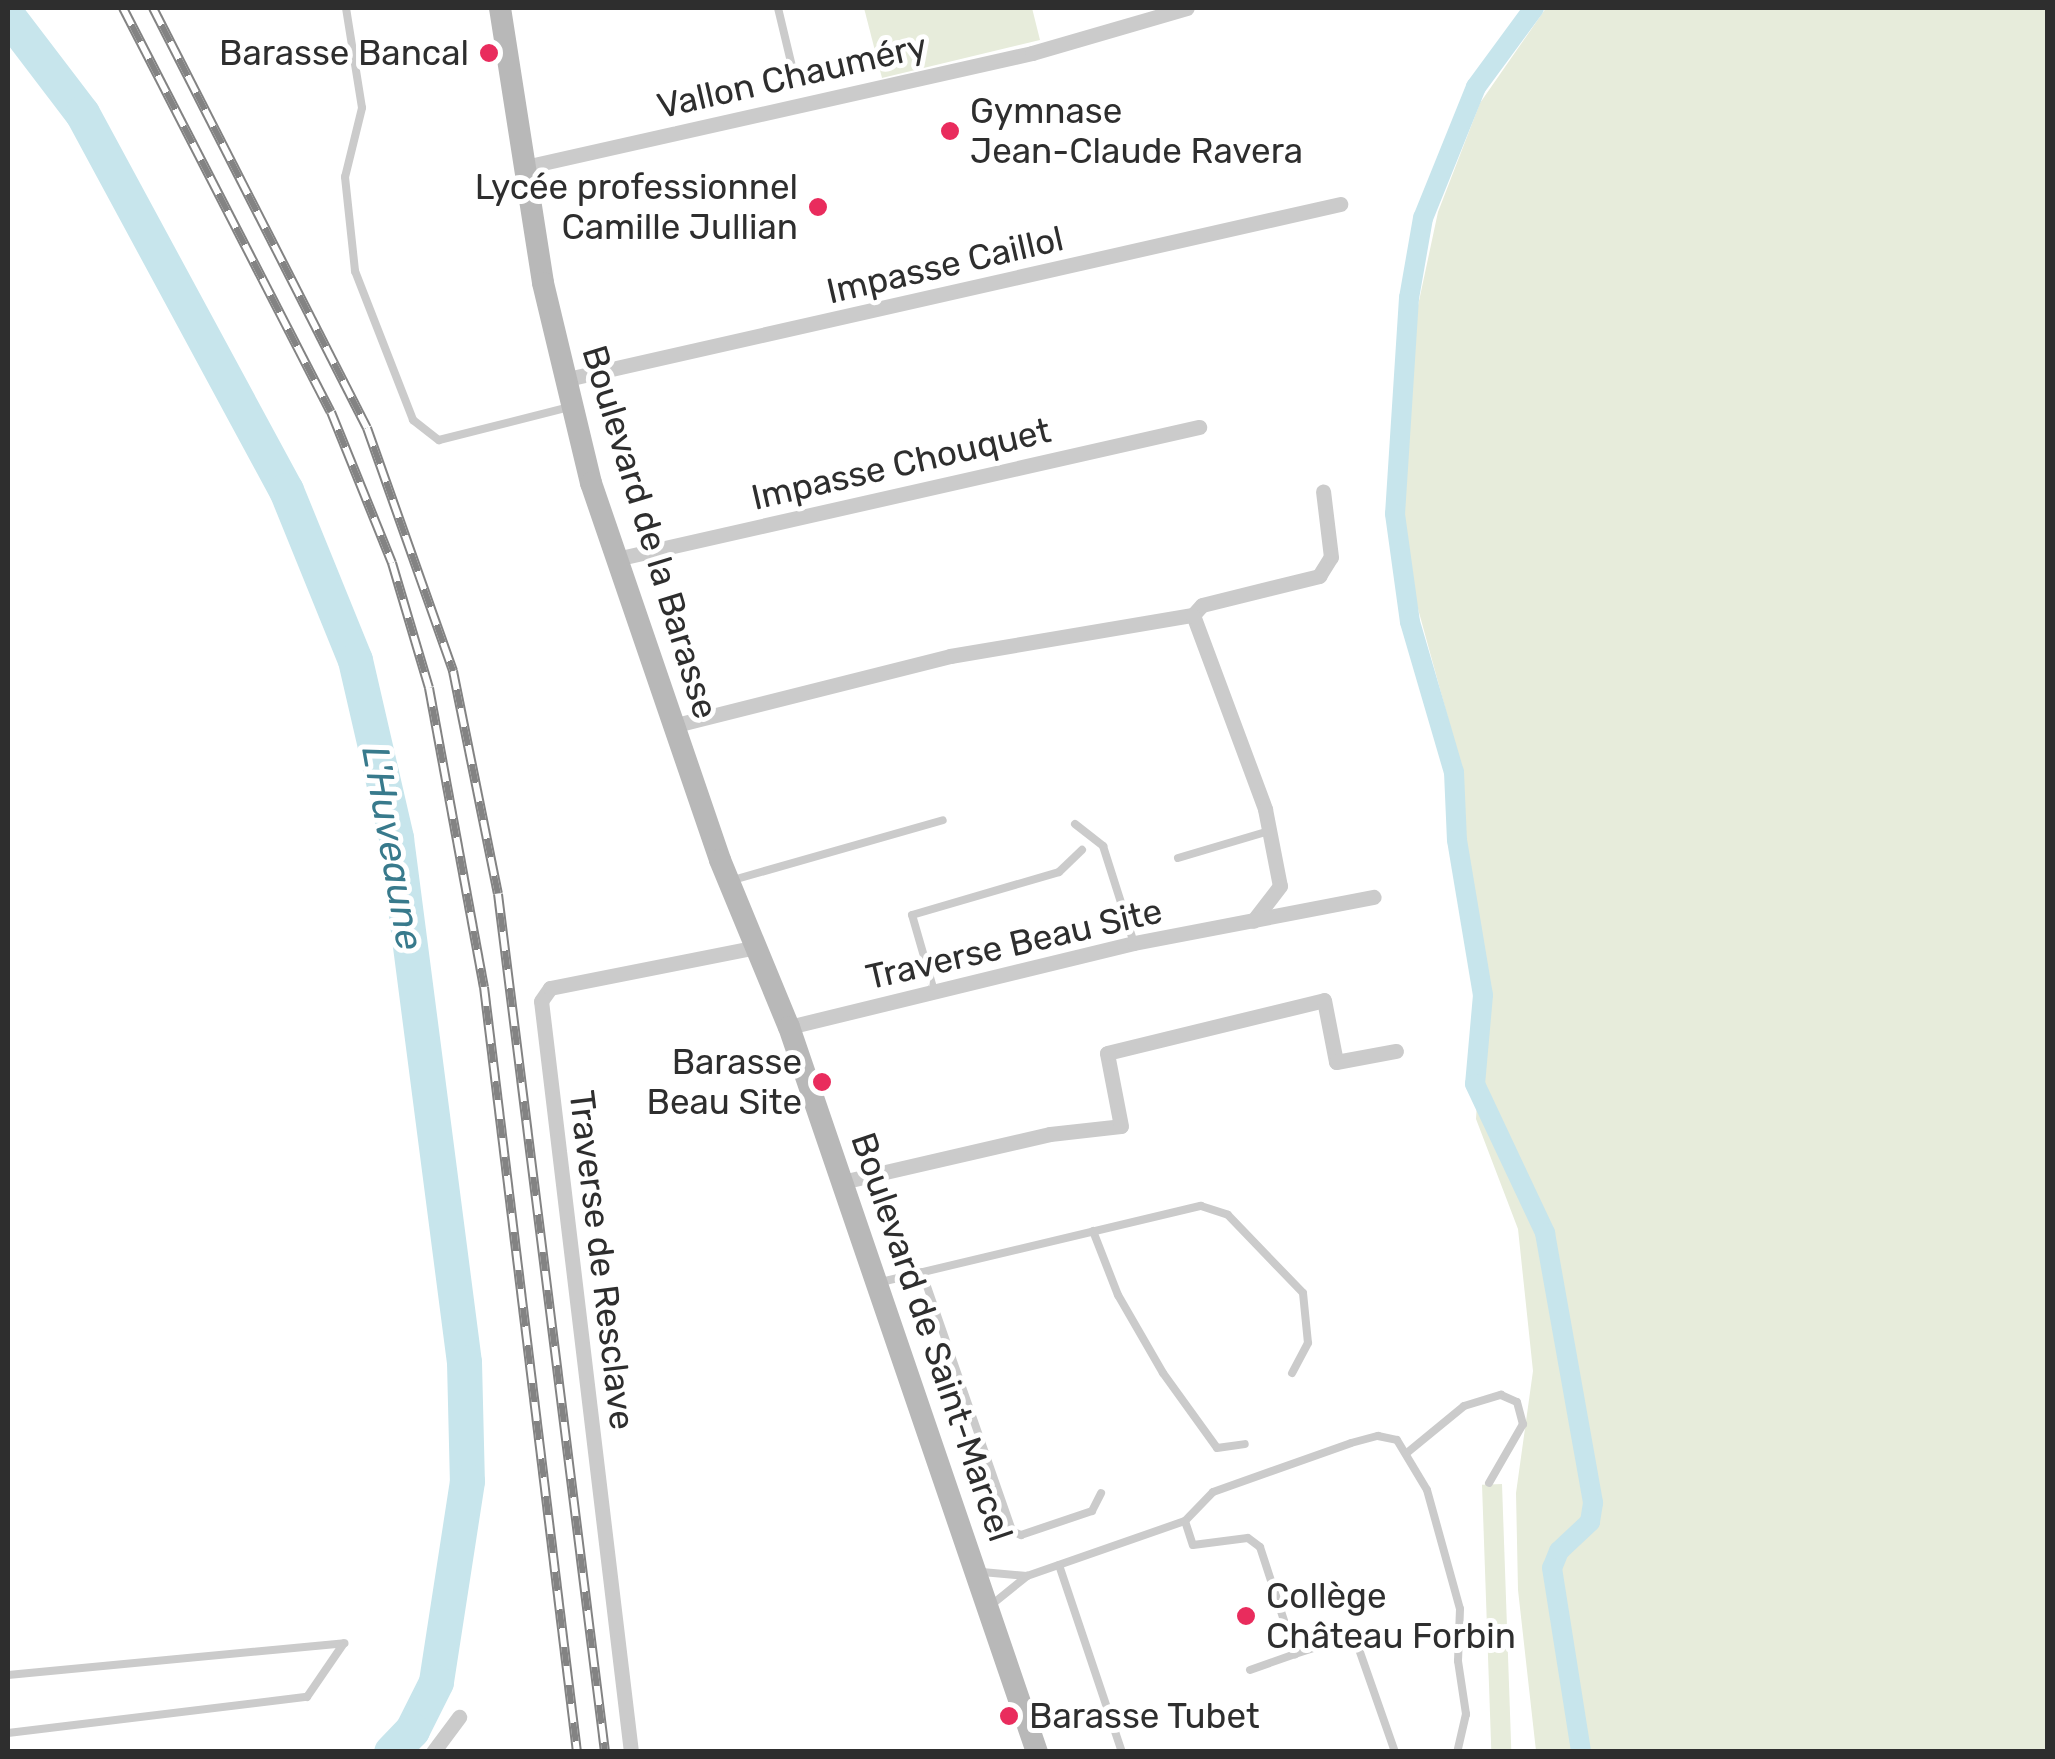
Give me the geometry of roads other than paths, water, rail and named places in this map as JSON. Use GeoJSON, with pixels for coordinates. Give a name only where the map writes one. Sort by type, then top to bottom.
{"type":"FeatureCollection","features":[{"type":"Feature","properties":{"kind":"street","name":"Boulevard de la Barasse"},"geometry":{"type":"LineString","coordinates":[[500,8],[569,406],[672,726],[757,948]]}},
{"type":"Feature","properties":{"kind":"street","name":"Vallon Chauméry"},"geometry":{"type":"LineString","coordinates":[[525,168],[1032,53],[1187,8]]}},
{"type":"Feature","properties":{"kind":"street","name":"Impasse Caillol"},"geometry":{"type":"LineString","coordinates":[[563,380],[1340,204]]}},
{"type":"Feature","properties":{"kind":"street","name":"Impasse Chouquet"},"geometry":{"type":"LineString","coordinates":[[616,559],[1199,428]]}},
{"type":"Feature","properties":{"kind":"street"},"geometry":{"type":"LineString","coordinates":[[672,726],[950,656],[1192,616],[1202,605],[1308,580],[1329,568],[1323,491]]}},
{"type":"Feature","properties":{"kind":"street"},"geometry":{"type":"LineString","coordinates":[[1192,616],[1269,831],[1280,886],[1253,922]]}},
{"type":"Feature","properties":{"kind":"street","name":"Traverse Beau Site"},"geometry":{"type":"LineString","coordinates":[[789,1027],[1134,943],[1374,897]]}},
{"type":"Feature","properties":{"kind":"street","name":"Boulevard de Saint-Marcel"},"geometry":{"type":"LineString","coordinates":[[757,948],[789,1027],[1036,1752]]}},
{"type":"Feature","properties":{"kind":"street","name":"Traverse de Resclave"},"geometry":{"type":"LineString","coordinates":[[631,1752],[541,1000],[550,988],[757,948]]}},
{"type":"Feature","properties":{"kind":"street"},"geometry":{"type":"LineString","coordinates":[[842,1182],[1050,1134],[1121,1126],[1107,1053],[1324,1000],[1336,1062],[1396,1051]]}},
{"type":"Feature","properties":{"kind":"street"},"geometry":{"type":"LineString","coordinates":[[433,1752],[459,1716]]}},
{"type":"Feature","properties":{"kind":"lane"},"geometry":{"type":"LineString","coordinates":[[346,8],[362,108],[345,176],[355,272],[413,420],[440,440],[569,406]]}},
{"type":"Feature","properties":{"kind":"lane"},"geometry":{"type":"LineString","coordinates":[[778,8],[796,82]]}},
{"type":"Feature","properties":{"kind":"lane"},"geometry":{"type":"LineString","coordinates":[[729,881],[944,820]]}},
{"type":"Feature","properties":{"kind":"lane"},"geometry":{"type":"LineString","coordinates":[[1075,824],[1103,846],[1134,943]]}},
{"type":"Feature","properties":{"kind":"lane"},"geometry":{"type":"LineString","coordinates":[[1178,858],[1269,831]]}},
{"type":"Feature","properties":{"kind":"lane"},"geometry":{"type":"LineString","coordinates":[[934,993],[912,915],[1059,872],[1082,850]]}},
{"type":"Feature","properties":{"kind":"lane"},"geometry":{"type":"LineString","coordinates":[[876,1284],[1201,1206],[1228,1215],[1308,1304],[1308,1343],[1292,1373]]}},
{"type":"Feature","properties":{"kind":"lane"},"geometry":{"type":"LineString","coordinates":[[1093,1231],[1118,1295],[1163,1374],[1217,1448],[1246,1444]]}},
{"type":"Feature","properties":{"kind":"lane"},"geometry":{"type":"LineString","coordinates":[[922,1272],[1012,1531],[1021,1536],[1092,1511],[1101,1493]]}},
{"type":"Feature","properties":{"kind":"lane"},"geometry":{"type":"LineString","coordinates":[[1408,1452],[1464,1406],[1501,1395],[1517,1402],[1523,1424],[1489,1483]]}},
{"type":"Feature","properties":{"kind":"lane"},"geometry":{"type":"LineString","coordinates":[[987,1609],[1027,1576],[1185,1521],[1213,1492],[1352,1443],[1378,1436],[1397,1440],[1408,1452],[1427,1490],[1460,1609],[1458,1661],[1466,1714],[1458,1752]]}},
{"type":"Feature","properties":{"kind":"lane"},"geometry":{"type":"LineString","coordinates":[[1185,1521],[1194,1545],[1228,1536],[1254,1540],[1295,1654]]}},
{"type":"Feature","properties":{"kind":"lane"},"geometry":{"type":"LineString","coordinates":[[1060,1565],[1122,1752]]}},
{"type":"Feature","properties":{"kind":"lane"},"geometry":{"type":"LineString","coordinates":[[974,1570],[1027,1576]]}},
{"type":"Feature","properties":{"kind":"lane"},"geometry":{"type":"LineString","coordinates":[[1250,1670],[1354,1635],[1395,1752]]}},
{"type":"Feature","properties":{"kind":"lane"},"geometry":{"type":"LineString","coordinates":[[8,1675],[344,1644],[307,1697],[8,1733]]}},
{"type":"Feature","properties":{"kind":"waterway"},"geometry":{"type":"LineString","coordinates":[[1534,8],[1476,87],[1423,218],[1409,298],[1395,514],[1410,622],[1454,772],[1457,840],[1483,995],[1475,1084],[1545,1233],[1593,1503],[1590,1522],[1559,1551],[1552,1568],[1581,1752]]}},
{"type":"Feature","properties":{"kind":"waterway","name":"L'Huveaune"},"geometry":{"type":"LineString","coordinates":[[8,16],[82,113],[286,490],[355,660],[396,838],[464,1362],[467,1481],[436,1682],[412,1730],[391,1752]]}},
{"type":"Feature","properties":{"kind":"railway"},"geometry":{"type":"LineString","coordinates":[[123,8],[331,412],[392,563],[429,688],[484,987],[577,1752]]}},
{"type":"Feature","properties":{"kind":"railway"},"geometry":{"type":"LineString","coordinates":[[153,8],[367,428],[453,671],[498,894],[605,1752]]}},
{"type":"Feature","properties":{"kind":"place","name":"Barasse Bancal"},"geometry":{"type":"Point","coordinates":[489,53]}},
{"type":"Feature","properties":{"kind":"place","name":"Gymnase Jean-Claude Ravera"},"geometry":{"type":"Point","coordinates":[950,131]}},
{"type":"Feature","properties":{"kind":"place","name":"Lycée professionnel Camille Jullian"},"geometry":{"type":"Point","coordinates":[818,207]}},
{"type":"Feature","properties":{"kind":"place","name":"Barasse Beau Site"},"geometry":{"type":"Point","coordinates":[822,1082]}},
{"type":"Feature","properties":{"kind":"place","name":"Collège Château Forbin"},"geometry":{"type":"Point","coordinates":[1246,1616]}},
{"type":"Feature","properties":{"kind":"place","name":"Barasse Tubet"},"geometry":{"type":"Point","coordinates":[1009,1716]}}]}
